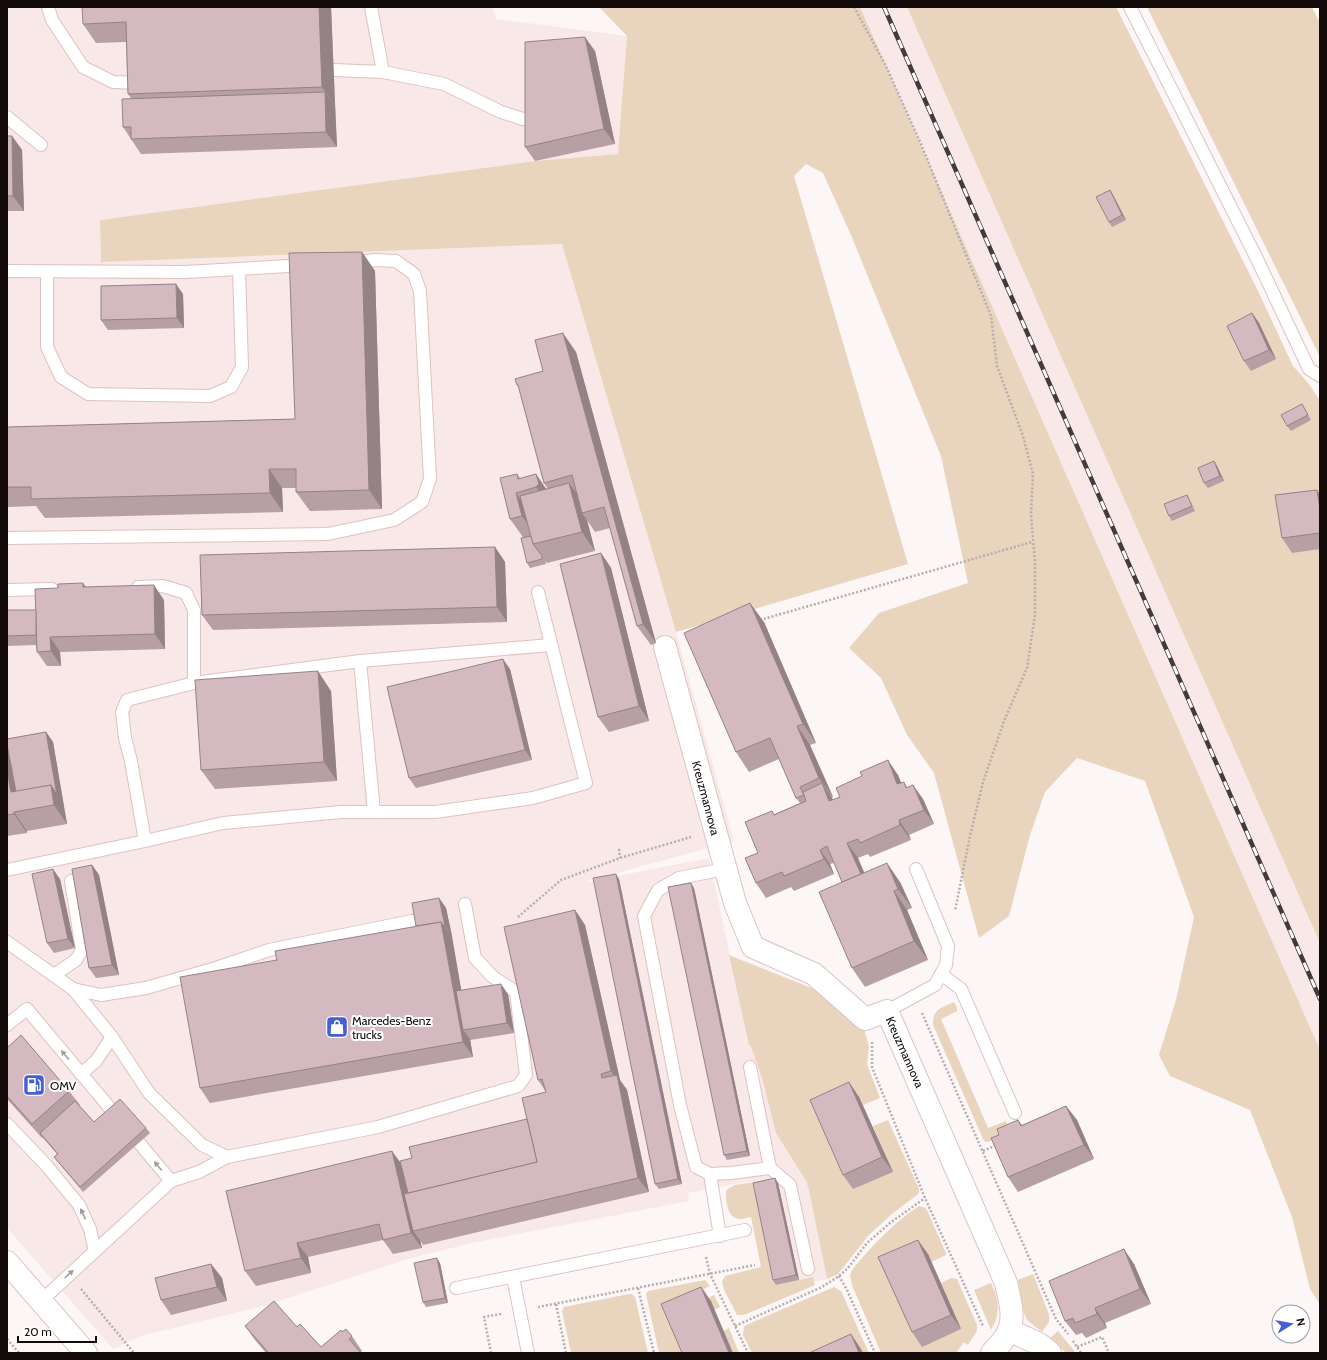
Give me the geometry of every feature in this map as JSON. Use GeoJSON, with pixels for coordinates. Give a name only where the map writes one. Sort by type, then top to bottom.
{"type":"FeatureCollection","features":[{"type":"Feature","properties":{"kind":"street","name":"Kreuzmannova"},"geometry":{"type":"LineString","coordinates":[[665,647],[725,869],[735,903],[753,947],[814,974],[865,1019],[887,1011],[1006,1283],[1011,1304],[1012,1317],[1009,1330],[992,1353]]}},
{"type":"Feature","properties":{"kind":"street"},"geometry":{"type":"LineString","coordinates":[[7,1262],[86,1353]]}},
{"type":"Feature","properties":{"kind":"street"},"geometry":{"type":"LineString","coordinates":[[1009,1330],[1039,1344],[1050,1353]]}},
{"type":"Feature","properties":{"kind":"lane"},"geometry":{"type":"LineString","coordinates":[[48,7],[52,20],[83,67],[113,82],[141,83]]}},
{"type":"Feature","properties":{"kind":"lane"},"geometry":{"type":"LineString","coordinates":[[371,7],[384,72]]}},
{"type":"Feature","properties":{"kind":"lane"},"geometry":{"type":"LineString","coordinates":[[1130,7],[1257,259],[1309,369],[1320,376]]}},
{"type":"Feature","properties":{"kind":"lane"},"geometry":{"type":"LineString","coordinates":[[334,70],[384,72],[444,84],[501,112],[523,119],[535,118]]}},
{"type":"Feature","properties":{"kind":"lane"},"geometry":{"type":"LineString","coordinates":[[7,117],[41,145]]}},
{"type":"Feature","properties":{"kind":"lane"},"geometry":{"type":"LineString","coordinates":[[7,538],[328,534],[394,520],[422,502],[430,479],[420,291],[414,274],[396,261],[376,260],[339,262]]}},
{"type":"Feature","properties":{"kind":"lane"},"geometry":{"type":"LineString","coordinates":[[7,271],[185,272],[317,264]]}},
{"type":"Feature","properties":{"kind":"lane"},"geometry":{"type":"LineString","coordinates":[[47,271],[47,347],[61,377],[88,394],[210,396],[231,387],[242,367],[239,269]]}},
{"type":"Feature","properties":{"kind":"lane"},"geometry":{"type":"LineString","coordinates":[[125,587],[163,586],[186,593],[194,610],[194,683]]}},
{"type":"Feature","properties":{"kind":"lane"},"geometry":{"type":"LineString","coordinates":[[7,590],[62,589]]}},
{"type":"Feature","properties":{"kind":"lane"},"geometry":{"type":"LineString","coordinates":[[7,870],[223,823],[341,812],[436,812],[533,798],[586,783],[538,592]]}},
{"type":"Feature","properties":{"kind":"lane"},"geometry":{"type":"LineString","coordinates":[[145,841],[131,761],[125,738],[122,712],[127,700],[194,683],[360,661],[551,645]]}},
{"type":"Feature","properties":{"kind":"lane"},"geometry":{"type":"LineString","coordinates":[[360,661],[374,812]]}},
{"type":"Feature","properties":{"kind":"lane"},"geometry":{"type":"LineString","coordinates":[[725,869],[679,878],[658,890],[644,916],[680,1105],[696,1166],[710,1174],[731,1174],[770,1168]]}},
{"type":"Feature","properties":{"kind":"lane"},"geometry":{"type":"LineString","coordinates":[[887,1011],[935,985],[946,965],[948,946],[916,869]]}},
{"type":"Feature","properties":{"kind":"lane"},"geometry":{"type":"LineString","coordinates":[[54,975],[76,960],[82,950],[71,881]]}},
{"type":"Feature","properties":{"kind":"lane"},"geometry":{"type":"LineString","coordinates":[[41,1301],[171,1181],[200,1172],[228,1156],[378,1127],[518,1086],[526,1075],[516,992],[493,977],[475,958],[465,904]]}},
{"type":"Feature","properties":{"kind":"lane"},"geometry":{"type":"LineString","coordinates":[[73,988],[101,995],[140,989],[216,968],[269,950],[412,921]]}},
{"type":"Feature","properties":{"kind":"lane"},"geometry":{"type":"LineString","coordinates":[[7,942],[73,988],[112,1037],[149,1093],[202,1145],[228,1156]]}},
{"type":"Feature","properties":{"kind":"lane"},"geometry":{"type":"LineString","coordinates":[[941,974],[962,990],[1015,1113]]}},
{"type":"Feature","properties":{"kind":"lane"},"geometry":{"type":"LineString","coordinates":[[7,1025],[27,1010],[81,1074],[108,1113],[171,1181]]}},
{"type":"Feature","properties":{"kind":"lane"},"geometry":{"type":"LineString","coordinates":[[81,1074],[96,1061],[112,1037]]}},
{"type":"Feature","properties":{"kind":"lane"},"geometry":{"type":"LineString","coordinates":[[750,1067],[770,1168],[790,1186],[808,1269]]}},
{"type":"Feature","properties":{"kind":"lane"},"geometry":{"type":"LineString","coordinates":[[7,1124],[46,1166],[79,1205],[90,1228],[96,1251]]}},
{"type":"Feature","properties":{"kind":"lane"},"geometry":{"type":"LineString","coordinates":[[46,1166],[58,1156]]}},
{"type":"Feature","properties":{"kind":"lane"},"geometry":{"type":"LineString","coordinates":[[710,1174],[720,1236]]}},
{"type":"Feature","properties":{"kind":"lane"},"geometry":{"type":"LineString","coordinates":[[456,1288],[745,1230]]}},
{"type":"Feature","properties":{"kind":"lane"},"geometry":{"type":"LineString","coordinates":[[513,1277],[528,1353]]}},
{"type":"Feature","properties":{"kind":"path"},"geometry":{"type":"LineString","coordinates":[[854,7],[885,64],[921,144],[991,316],[997,366],[1023,436],[1033,474],[1031,514],[1032,542],[1035,563],[1035,615],[1027,668],[1004,721],[983,782],[970,836],[948,946]]}},
{"type":"Feature","properties":{"kind":"path"},"geometry":{"type":"LineString","coordinates":[[756,621],[1032,542]]}},
{"type":"Feature","properties":{"kind":"path"},"geometry":{"type":"LineString","coordinates":[[518,917],[561,880],[620,858],[715,830]]}},
{"type":"Feature","properties":{"kind":"path"},"geometry":{"type":"LineString","coordinates":[[619,849],[620,858]]}},
{"type":"Feature","properties":{"kind":"path"},"geometry":{"type":"LineString","coordinates":[[915,996],[1056,1319],[1081,1353]]}},
{"type":"Feature","properties":{"kind":"path"},"geometry":{"type":"LineString","coordinates":[[865,1019],[873,1044],[872,1067],[926,1198],[983,1327],[982,1332]]}},
{"type":"Feature","properties":{"kind":"path"},"geometry":{"type":"LineString","coordinates":[[983,1151],[1002,1142]]}},
{"type":"Feature","properties":{"kind":"path"},"geometry":{"type":"LineString","coordinates":[[735,1326],[822,1287],[839,1276],[848,1268],[867,1243],[890,1223],[926,1198]]}},
{"type":"Feature","properties":{"kind":"path"},"geometry":{"type":"LineString","coordinates":[[702,1239],[710,1274],[748,1353]]}},
{"type":"Feature","properties":{"kind":"path"},"geometry":{"type":"LineString","coordinates":[[491,1353],[484,1318],[755,1265]]}},
{"type":"Feature","properties":{"kind":"path"},"geometry":{"type":"LineString","coordinates":[[69,1274],[134,1353]]}},
{"type":"Feature","properties":{"kind":"path"},"geometry":{"type":"LineString","coordinates":[[839,1276],[847,1290],[875,1353]]}},
{"type":"Feature","properties":{"kind":"path"},"geometry":{"type":"LineString","coordinates":[[638,1288],[654,1353]]}},
{"type":"Feature","properties":{"kind":"path"},"geometry":{"type":"LineString","coordinates":[[556,1304],[566,1353]]}},
{"type":"Feature","properties":{"kind":"path"},"geometry":{"type":"LineString","coordinates":[[1077,1347],[1102,1337],[1109,1353]]}},
{"type":"Feature","properties":{"kind":"path"},"geometry":{"type":"LineString","coordinates":[[7,1339],[19,1353]]}},
{"type":"Feature","properties":{"kind":"shaded area"},"geometry":{"type":"Polygon","coordinates":[[[7,7],[492,7],[496,19],[627,36],[619,154],[535,161],[100,220],[101,262],[562,244],[676,632],[734,841],[587,882],[709,858],[749,1045],[751,1046],[762,1078],[776,1133],[806,1181],[809,1190],[827,1279],[773,1289],[751,1181],[688,1193],[689,1201],[471,1243],[408,1259],[260,1307],[144,1335],[113,1349],[7,1228],[7,7]]]}},
{"type":"Feature","properties":{"kind":"shaded area"},"geometry":{"type":"Polygon","coordinates":[[[599,7],[860,7],[1320,1050],[1320,1304],[1310,1289],[1292,1217],[1250,1110],[1170,1076],[1159,1055],[1176,1000],[1194,917],[1145,781],[1077,758],[1045,792],[1030,835],[1009,916],[979,938],[934,773],[907,735],[881,678],[849,648],[879,613],[968,583],[941,456],[851,235],[823,173],[806,164],[794,176],[908,564],[676,632],[562,244],[101,262],[100,220],[535,161],[618,154],[627,36],[599,7]]]}},
{"type":"Feature","properties":{"kind":"shaded area"},"geometry":{"type":"Polygon","coordinates":[[[860,7],[907,7],[1188,643],[1320,943],[1320,1050],[860,7]]]}},
{"type":"Feature","properties":{"kind":"shaded area"},"geometry":{"type":"Polygon","coordinates":[[[907,7],[1116,7],[1258,291],[1293,366],[1309,384],[1320,401],[1320,943],[907,7]]]}},
{"type":"Feature","properties":{"kind":"shaded area"},"geometry":{"type":"Polygon","coordinates":[[[1147,7],[1312,7],[1320,23],[1320,357],[1147,7]]]}},
{"type":"Feature","properties":{"kind":"shaded area"},"geometry":{"type":"Polygon","coordinates":[[[729,955],[814,989],[846,1009],[863,1024],[869,1047],[867,1064],[880,1098],[863,1105],[859,1097],[892,1172],[873,1126],[888,1120],[919,1189],[919,1193],[917,1195],[893,1213],[869,1235],[838,1274],[827,1279],[809,1190],[806,1181],[776,1133],[762,1078],[749,1045],[729,955]]]}},
{"type":"Feature","properties":{"kind":"shaded area"},"geometry":{"type":"Polygon","coordinates":[[[954,1002],[957,1007],[957,1011],[941,1019],[988,1128],[1006,1121],[1009,1132],[988,1142],[984,1141],[933,1025],[933,1019],[936,1012],[954,1002]]]}},
{"type":"Feature","properties":{"kind":"shaded area"},"geometry":{"type":"Polygon","coordinates":[[[776,1179],[778,1183],[758,1187],[776,1285],[813,1277],[815,1285],[744,1315],[737,1315],[724,1290],[722,1282],[725,1276],[761,1267],[751,1217],[741,1219],[736,1218],[730,1213],[726,1200],[726,1191],[735,1185],[776,1179]]]}},
{"type":"Feature","properties":{"kind":"shaded area"},"geometry":{"type":"Polygon","coordinates":[[[919,1206],[926,1208],[946,1253],[946,1255],[931,1262],[941,1283],[951,1278],[957,1279],[977,1325],[977,1331],[968,1345],[964,1342],[956,1353],[881,1353],[852,1285],[850,1275],[852,1270],[883,1235],[919,1206]]]}},
{"type":"Feature","properties":{"kind":"shaded area"},"geometry":{"type":"Polygon","coordinates":[[[1033,1274],[1049,1314],[1049,1322],[1042,1332],[1027,1320],[1024,1313],[1018,1280],[1033,1274]]]}},
{"type":"Feature","properties":{"kind":"shaded area"},"geometry":{"type":"Polygon","coordinates":[[[705,1280],[710,1286],[704,1289],[708,1298],[714,1295],[720,1307],[714,1310],[686,1353],[659,1353],[646,1294],[648,1291],[705,1280]]]}},
{"type":"Feature","properties":{"kind":"shaded area"},"geometry":{"type":"Polygon","coordinates":[[[991,1283],[996,1295],[998,1312],[991,1330],[974,1290],[991,1283]]]}},
{"type":"Feature","properties":{"kind":"shaded area"},"geometry":{"type":"Polygon","coordinates":[[[834,1287],[841,1291],[869,1353],[752,1353],[743,1335],[744,1327],[746,1325],[834,1287]]]}},
{"type":"Feature","properties":{"kind":"shaded area"},"geometry":{"type":"Polygon","coordinates":[[[632,1294],[635,1297],[648,1353],[571,1353],[562,1311],[564,1307],[632,1294]]]}},
{"type":"Feature","properties":{"kind":"shaded area"},"geometry":{"type":"Polygon","coordinates":[[[729,1328],[739,1353],[733,1353],[723,1331],[729,1328]]]}},
{"type":"Feature","properties":{"kind":"shaded area"},"geometry":{"type":"Polygon","coordinates":[[[1058,1331],[1076,1353],[1066,1353],[1050,1338],[1058,1331]]]}},
{"type":"Feature","properties":{"kind":"building"},"geometry":{"type":"Polygon","coordinates":[[[82,7],[319,7],[322,87],[128,94],[126,22],[83,24],[82,7]]]}},
{"type":"Feature","properties":{"kind":"building"},"geometry":{"type":"Polygon","coordinates":[[[585,37],[604,129],[525,147],[525,42],[585,37]]]}},
{"type":"Feature","properties":{"kind":"building"},"geometry":{"type":"Polygon","coordinates":[[[325,92],[326,132],[131,139],[131,127],[123,127],[122,99],[325,92]]]}},
{"type":"Feature","properties":{"kind":"building"},"geometry":{"type":"Polygon","coordinates":[[[7,136],[12,136],[13,196],[7,196],[7,136]]]}},
{"type":"Feature","properties":{"kind":"building"},"geometry":{"type":"Polygon","coordinates":[[[1110,190],[1122,215],[1109,222],[1096,197],[1110,190]]]}},
{"type":"Feature","properties":{"kind":"building"},"geometry":{"type":"Polygon","coordinates":[[[362,252],[369,490],[296,492],[296,469],[269,469],[270,493],[31,499],[31,487],[7,487],[7,427],[295,419],[289,253],[362,252]]]}},
{"type":"Feature","properties":{"kind":"building"},"geometry":{"type":"Polygon","coordinates":[[[176,284],[177,318],[101,320],[101,286],[176,284]]]}},
{"type":"Feature","properties":{"kind":"building"},"geometry":{"type":"Polygon","coordinates":[[[1252,313],[1269,350],[1244,361],[1227,326],[1252,313]]]}},
{"type":"Feature","properties":{"kind":"building"},"geometry":{"type":"Polygon","coordinates":[[[563,333],[643,624],[637,626],[604,507],[582,513],[572,475],[544,483],[518,385],[515,379],[543,371],[535,340],[563,333]]]}},
{"type":"Feature","properties":{"kind":"building"},"geometry":{"type":"Polygon","coordinates":[[[1302,404],[1308,415],[1287,426],[1281,415],[1302,404]]]}},
{"type":"Feature","properties":{"kind":"building"},"geometry":{"type":"Polygon","coordinates":[[[1214,461],[1220,476],[1204,483],[1198,468],[1214,461]]]}},
{"type":"Feature","properties":{"kind":"building"},"geometry":{"type":"Polygon","coordinates":[[[517,474],[518,479],[536,474],[539,484],[536,487],[516,493],[522,516],[510,519],[500,478],[517,474]]]}},
{"type":"Feature","properties":{"kind":"building"},"geometry":{"type":"Polygon","coordinates":[[[569,483],[582,532],[533,544],[520,496],[569,483]]]}},
{"type":"Feature","properties":{"kind":"building"},"geometry":{"type":"Polygon","coordinates":[[[1317,490],[1320,509],[1320,533],[1282,538],[1275,495],[1317,490]]]}},
{"type":"Feature","properties":{"kind":"building"},"geometry":{"type":"Polygon","coordinates":[[[1187,495],[1192,506],[1169,516],[1164,504],[1187,495]]]}},
{"type":"Feature","properties":{"kind":"building"},"geometry":{"type":"Polygon","coordinates":[[[531,536],[533,544],[542,556],[542,559],[527,563],[521,538],[531,536]]]}},
{"type":"Feature","properties":{"kind":"building"},"geometry":{"type":"Polygon","coordinates":[[[495,547],[497,607],[202,615],[200,555],[495,547]]]}},
{"type":"Feature","properties":{"kind":"building"},"geometry":{"type":"Polygon","coordinates":[[[601,553],[639,706],[598,717],[560,564],[601,553]]]}},
{"type":"Feature","properties":{"kind":"building"},"geometry":{"type":"Polygon","coordinates":[[[83,583],[83,587],[154,585],[155,634],[50,637],[51,651],[37,652],[35,589],[58,588],[58,584],[83,583]]]}},
{"type":"Feature","properties":{"kind":"building"},"geometry":{"type":"Polygon","coordinates":[[[750,603],[803,724],[797,726],[819,778],[800,787],[804,795],[796,798],[770,738],[736,752],[684,633],[750,603]]]}},
{"type":"Feature","properties":{"kind":"building"},"geometry":{"type":"Polygon","coordinates":[[[7,610],[36,610],[36,635],[7,636],[7,610]]]}},
{"type":"Feature","properties":{"kind":"building"},"geometry":{"type":"Polygon","coordinates":[[[503,659],[525,750],[409,778],[387,687],[503,659]]]}},
{"type":"Feature","properties":{"kind":"building"},"geometry":{"type":"Polygon","coordinates":[[[318,671],[324,762],[201,770],[195,680],[318,671]]]}},
{"type":"Feature","properties":{"kind":"building"},"geometry":{"type":"Polygon","coordinates":[[[46,732],[57,795],[51,785],[16,792],[7,739],[46,732]]]}},
{"type":"Feature","properties":{"kind":"building"},"geometry":{"type":"Polygon","coordinates":[[[888,760],[897,784],[904,782],[906,788],[913,785],[924,810],[899,820],[900,825],[860,843],[858,839],[847,843],[861,874],[842,882],[827,846],[820,850],[824,859],[784,876],[782,872],[756,883],[745,858],[758,853],[745,822],[772,811],[774,815],[806,801],[803,792],[822,783],[829,801],[840,797],[836,788],[862,776],[860,772],[888,760]]]}},
{"type":"Feature","properties":{"kind":"building"},"geometry":{"type":"Polygon","coordinates":[[[7,771],[11,792],[51,785],[54,805],[14,812],[14,814],[7,815],[7,771]]]}},
{"type":"Feature","properties":{"kind":"building"},"geometry":{"type":"Polygon","coordinates":[[[887,863],[898,889],[894,891],[914,941],[852,968],[819,892],[887,863]]]}},
{"type":"Feature","properties":{"kind":"building"},"geometry":{"type":"Polygon","coordinates":[[[92,865],[112,965],[89,968],[72,869],[92,865]]]}},
{"type":"Feature","properties":{"kind":"building"},"geometry":{"type":"Polygon","coordinates":[[[53,869],[68,939],[47,943],[32,874],[53,869]]]}},
{"type":"Feature","properties":{"kind":"building"},"geometry":{"type":"Polygon","coordinates":[[[616,874],[678,1179],[655,1184],[593,878],[616,874]]]}},
{"type":"Feature","properties":{"kind":"building"},"geometry":{"type":"Polygon","coordinates":[[[691,883],[747,1151],[724,1155],[668,887],[691,883]]]}},
{"type":"Feature","properties":{"kind":"building"},"geometry":{"type":"Polygon","coordinates":[[[439,898],[445,926],[441,922],[416,926],[412,903],[439,898]]]}},
{"type":"Feature","properties":{"kind":"building"},"geometry":{"type":"Polygon","coordinates":[[[575,910],[611,1071],[601,1074],[602,1078],[617,1075],[638,1178],[413,1231],[404,1194],[537,1162],[522,1098],[546,1092],[542,1079],[538,1080],[504,927],[575,910]]]}},
{"type":"Feature","properties":{"kind":"building"},"geometry":{"type":"Polygon","coordinates":[[[441,922],[463,1042],[200,1088],[180,977],[277,960],[275,951],[441,922]]]}},
{"type":"Feature","properties":{"kind":"building"},"geometry":{"type":"Polygon","coordinates":[[[501,984],[507,1023],[463,1030],[456,991],[501,984]]]}},
{"type":"Feature","properties":{"kind":"building","name":"OMV"},"geometry":{"type":"Polygon","coordinates":[[[21,1035],[69,1091],[32,1124],[7,1096],[7,1048],[21,1035]]]}},
{"type":"Feature","properties":{"kind":"building"},"geometry":{"type":"Polygon","coordinates":[[[849,1082],[882,1157],[843,1175],[810,1100],[849,1082]]]}},
{"type":"Feature","properties":{"kind":"building"},"geometry":{"type":"Polygon","coordinates":[[[120,1099],[146,1128],[80,1187],[54,1157],[58,1154],[40,1133],[75,1101],[94,1122],[120,1099]]]}},
{"type":"Feature","properties":{"kind":"building"},"geometry":{"type":"Polygon","coordinates":[[[1066,1106],[1084,1145],[1008,1177],[991,1138],[999,1135],[997,1129],[1018,1120],[1021,1126],[1066,1106]]]}},
{"type":"Feature","properties":{"kind":"building"},"geometry":{"type":"Polygon","coordinates":[[[527,1119],[537,1162],[408,1193],[400,1161],[412,1158],[409,1147],[527,1119]]]}},
{"type":"Feature","properties":{"kind":"building"},"geometry":{"type":"Polygon","coordinates":[[[392,1151],[411,1233],[383,1240],[379,1224],[297,1243],[301,1258],[245,1271],[226,1191],[392,1151]]]}},
{"type":"Feature","properties":{"kind":"building"},"geometry":{"type":"Polygon","coordinates":[[[775,1178],[796,1275],[773,1280],[753,1183],[775,1178]]]}},
{"type":"Feature","properties":{"kind":"building"},"geometry":{"type":"Polygon","coordinates":[[[918,1240],[951,1315],[912,1332],[878,1257],[918,1240]]]}},
{"type":"Feature","properties":{"kind":"building"},"geometry":{"type":"Polygon","coordinates":[[[1124,1249],[1140,1289],[1095,1308],[1097,1314],[1075,1323],[1073,1318],[1065,1321],[1049,1281],[1124,1249]]]}},
{"type":"Feature","properties":{"kind":"building"},"geometry":{"type":"Polygon","coordinates":[[[437,1258],[445,1298],[423,1302],[414,1263],[437,1258]]]}},
{"type":"Feature","properties":{"kind":"building"},"geometry":{"type":"Polygon","coordinates":[[[211,1264],[217,1287],[161,1300],[155,1278],[211,1264]]]}},
{"type":"Feature","properties":{"kind":"building"},"geometry":{"type":"Polygon","coordinates":[[[701,1287],[729,1353],[682,1353],[661,1304],[701,1287]]]}},
{"type":"Feature","properties":{"kind":"building"},"geometry":{"type":"Polygon","coordinates":[[[274,1301],[297,1327],[300,1324],[321,1347],[341,1330],[342,1332],[346,1329],[352,1336],[349,1339],[361,1353],[269,1353],[245,1326],[274,1301]]]}},
{"type":"Feature","properties":{"kind":"building"},"geometry":{"type":"Polygon","coordinates":[[[851,1334],[859,1353],[811,1352],[851,1334]]]}},
{"type":"Feature","properties":{"kind":"railway"},"geometry":{"type":"LineString","coordinates":[[884,7],[1320,999]]}},
{"type":"Feature","properties":{"kind":"place","name":"Marcedes-Benz trucks"},"geometry":{"type":"Point","coordinates":[337,1027]}},
{"type":"Feature","properties":{"kind":"place","name":"OMV"},"geometry":{"type":"Point","coordinates":[34,1085]}}]}
